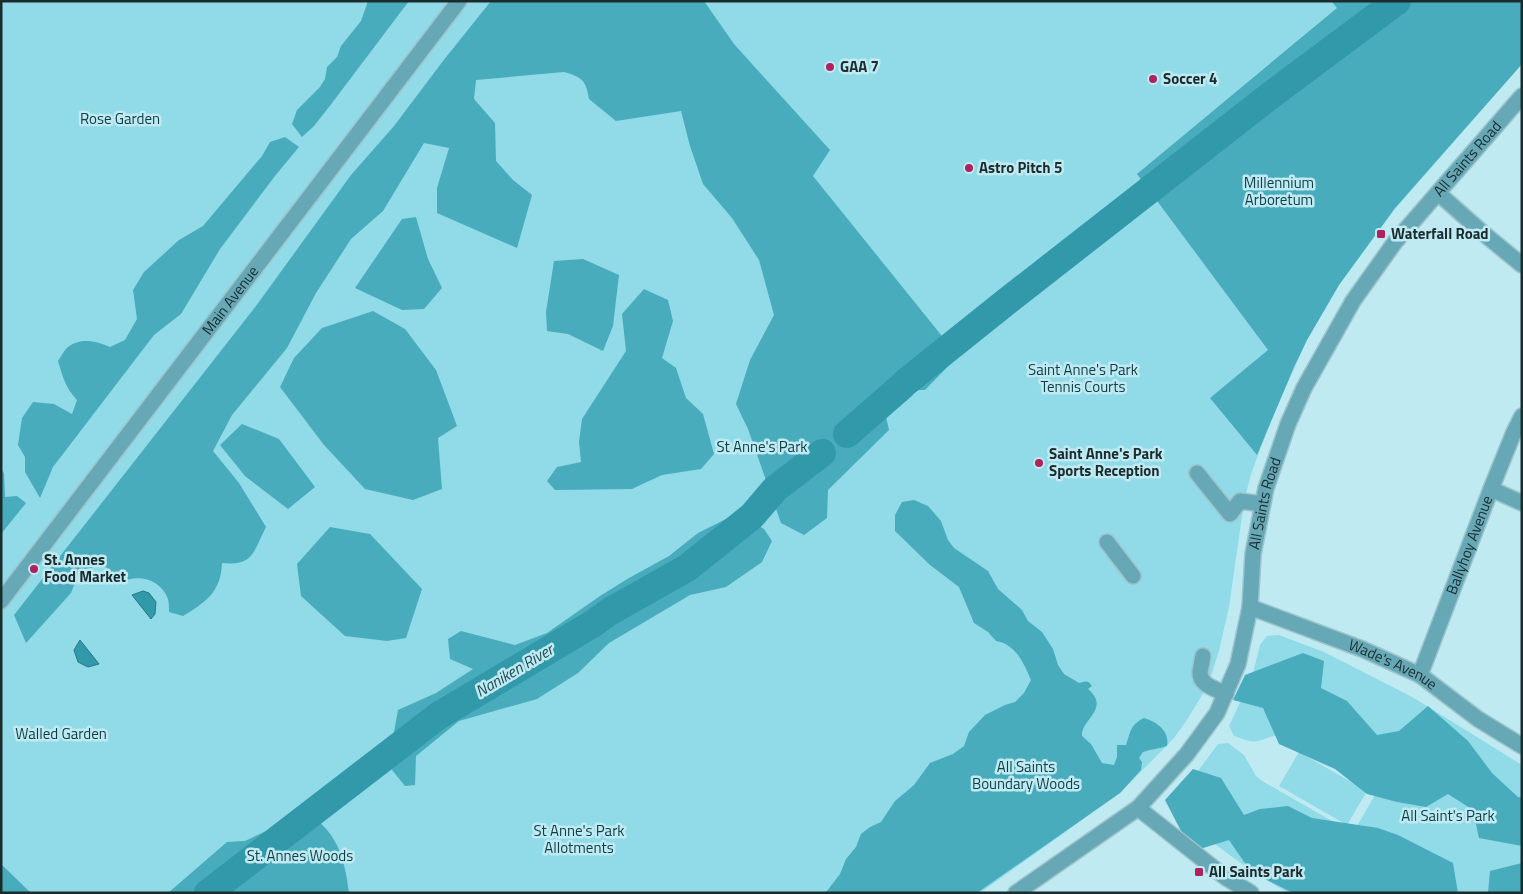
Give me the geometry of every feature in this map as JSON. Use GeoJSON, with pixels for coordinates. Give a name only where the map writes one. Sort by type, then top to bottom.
{"type":"FeatureCollection","features":[{"type":"Feature","properties":{"kind":"street","name":"Main Avenue"},"geometry":{"type":"LineString","coordinates":[[1,601],[459,1]]}},
{"type":"Feature","properties":{"kind":"street","name":"All Saints Road"},"geometry":{"type":"LineString","coordinates":[[1016,893],[1138,808],[1188,754],[1216,713],[1238,664],[1250,607],[1253,554],[1262,504],[1288,424],[1304,388],[1353,302],[1395,242],[1522,96]]}},
{"type":"Feature","properties":{"kind":"street"},"geometry":{"type":"LineString","coordinates":[[1438,193],[1522,265]]}},
{"type":"Feature","properties":{"kind":"street","name":"Ballyhoy Avenue"},"geometry":{"type":"LineString","coordinates":[[1420,675],[1491,489],[1522,416]]}},
{"type":"Feature","properties":{"kind":"street"},"geometry":{"type":"LineString","coordinates":[[1197,473],[1230,514],[1240,501],[1262,504]]}},
{"type":"Feature","properties":{"kind":"street"},"geometry":{"type":"LineString","coordinates":[[1491,489],[1522,503]]}},
{"type":"Feature","properties":{"kind":"street"},"geometry":{"type":"LineString","coordinates":[[1108,542],[1133,576]]}},
{"type":"Feature","properties":{"kind":"street","name":"Wade's Avenue"},"geometry":{"type":"LineString","coordinates":[[1250,607],[1362,649],[1420,675],[1478,718],[1522,746]]}},
{"type":"Feature","properties":{"kind":"street"},"geometry":{"type":"LineString","coordinates":[[1203,656],[1200,670],[1201,679],[1204,683],[1226,694]]}},
{"type":"Feature","properties":{"kind":"street"},"geometry":{"type":"LineString","coordinates":[[1138,808],[1225,877],[1251,893]]}},
{"type":"Feature","properties":{"kind":"green space","name":"St Anne's Park"},"geometry":{"type":"Polygon","coordinates":[[[1,1],[1522,1],[1522,64],[1395,209],[1339,285],[1307,340],[1272,418],[1251,474],[1244,502],[1229,607],[1219,651],[1208,685],[1187,720],[1174,738],[1120,793],[980,893],[1,893],[1,1]]]}},
{"type":"Feature","properties":{"kind":"green space"},"geometry":{"type":"Polygon","coordinates":[[[368,1],[409,1],[329,107],[314,126],[302,137],[292,124],[297,110],[320,87],[325,79],[327,67],[337,57],[341,46],[361,21],[368,1]]]}},
{"type":"Feature","properties":{"kind":"green space"},"geometry":{"type":"Polygon","coordinates":[[[491,1],[704,1],[734,44],[830,150],[813,176],[958,356],[925,390],[880,391],[889,430],[828,490],[827,518],[804,535],[781,523],[748,429],[736,404],[750,360],[774,315],[759,260],[732,218],[703,184],[681,111],[616,121],[589,99],[585,83],[582,80],[564,72],[476,80],[474,99],[495,123],[496,161],[513,180],[532,195],[517,248],[437,213],[437,188],[449,148],[424,143],[383,211],[351,239],[316,293],[287,348],[232,415],[213,451],[239,483],[266,527],[251,556],[241,562],[222,563],[219,582],[211,595],[199,606],[183,616],[169,612],[168,599],[165,592],[148,580],[134,578],[120,583],[103,564],[79,572],[71,593],[26,643],[14,615],[256,306],[351,175],[394,126],[491,1]]]}},
{"type":"Feature","properties":{"kind":"green space","name":"Millennium Arboretum"},"geometry":{"type":"Polygon","coordinates":[[[1331,1],[1522,1],[1522,64],[1395,208],[1339,285],[1307,340],[1257,455],[1210,398],[1268,350],[1137,174],[1337,8],[1331,1]]]}},
{"type":"Feature","properties":{"kind":"green space"},"geometry":{"type":"Polygon","coordinates":[[[285,137],[299,147],[220,249],[181,314],[154,335],[53,467],[40,498],[25,472],[25,457],[18,445],[22,418],[33,402],[54,404],[72,414],[77,400],[67,386],[58,361],[64,352],[68,347],[78,342],[94,342],[110,347],[125,340],[137,319],[133,290],[144,272],[179,240],[203,226],[262,156],[270,142],[285,137]]]}},
{"type":"Feature","properties":{"kind":"green space"},"geometry":{"type":"Polygon","coordinates":[[[416,217],[428,259],[442,288],[424,309],[402,310],[355,288],[402,219],[416,217]]]}},
{"type":"Feature","properties":{"kind":"green space"},"geometry":{"type":"Polygon","coordinates":[[[583,259],[619,275],[613,326],[603,351],[568,334],[547,331],[546,312],[554,261],[583,259]]]}},
{"type":"Feature","properties":{"kind":"green space"},"geometry":{"type":"Polygon","coordinates":[[[644,289],[668,300],[673,321],[662,358],[676,368],[686,398],[703,414],[714,454],[701,469],[662,475],[632,489],[555,490],[547,481],[557,467],[581,462],[579,442],[582,419],[626,351],[622,314],[644,289]]]}},
{"type":"Feature","properties":{"kind":"green space"},"geometry":{"type":"Polygon","coordinates":[[[373,311],[405,329],[436,370],[457,426],[438,438],[442,489],[413,500],[365,489],[324,445],[280,387],[294,358],[322,328],[373,311]]]}},
{"type":"Feature","properties":{"kind":"green space"},"geometry":{"type":"Polygon","coordinates":[[[242,424],[279,439],[315,487],[288,509],[245,476],[220,445],[242,424]]]}},
{"type":"Feature","properties":{"kind":"green space"},"geometry":{"type":"Polygon","coordinates":[[[1,469],[4,473],[5,497],[17,496],[26,503],[1,534],[1,469]]]}},
{"type":"Feature","properties":{"kind":"green space","name":"All Saints Boundary Woods"},"geometry":{"type":"Polygon","coordinates":[[[914,500],[928,506],[941,521],[948,540],[954,548],[988,571],[998,589],[1022,610],[1028,621],[1042,632],[1053,649],[1058,665],[1064,674],[1079,683],[1087,681],[1092,686],[1088,689],[1097,702],[1096,708],[1083,730],[1082,736],[1091,744],[1102,763],[1114,765],[1117,757],[1117,745],[1126,745],[1133,726],[1144,718],[1162,728],[1166,736],[1167,746],[1143,752],[1139,758],[1142,762],[1141,770],[1120,793],[977,893],[823,893],[827,891],[840,874],[846,859],[856,847],[861,834],[881,822],[895,801],[914,785],[930,763],[953,754],[964,746],[969,732],[985,715],[1015,702],[1024,693],[1031,680],[1022,661],[1014,650],[996,641],[988,632],[974,623],[959,587],[930,565],[895,531],[895,515],[902,502],[914,500]]]}},
{"type":"Feature","properties":{"kind":"green space"},"geometry":{"type":"Polygon","coordinates":[[[738,513],[764,529],[772,541],[762,562],[726,587],[690,595],[609,643],[578,673],[537,699],[459,721],[416,756],[415,785],[405,786],[388,765],[398,710],[436,693],[473,669],[450,659],[448,639],[461,631],[515,645],[547,633],[600,596],[669,556],[698,533],[738,513]]]}},
{"type":"Feature","properties":{"kind":"green space"},"geometry":{"type":"Polygon","coordinates":[[[330,527],[370,534],[422,589],[406,638],[387,641],[345,636],[301,596],[297,564],[330,527]]]}},
{"type":"Feature","properties":{"kind":"green space","name":"All Saint's Park"},"geometry":{"type":"Polygon","coordinates":[[[1279,635],[1324,652],[1414,698],[1522,765],[1522,893],[1289,893],[1244,865],[1174,812],[1187,786],[1218,744],[1228,743],[1244,755],[1256,776],[1262,781],[1353,833],[1378,790],[1282,735],[1258,741],[1249,741],[1234,736],[1229,726],[1252,677],[1260,645],[1267,636],[1279,635]]]}},
{"type":"Feature","properties":{"kind":"green space"},"geometry":{"type":"Polygon","coordinates":[[[1303,653],[1324,661],[1321,688],[1347,701],[1377,735],[1399,731],[1428,706],[1468,741],[1492,773],[1518,797],[1522,798],[1522,846],[1479,838],[1473,810],[1448,794],[1426,807],[1367,794],[1335,769],[1279,744],[1263,708],[1233,700],[1245,675],[1303,653]]]}},
{"type":"Feature","properties":{"kind":"green space"},"geometry":{"type":"Polygon","coordinates":[[[1299,752],[1367,791],[1347,825],[1279,786],[1299,752]]]}},
{"type":"Feature","properties":{"kind":"green space"},"geometry":{"type":"Polygon","coordinates":[[[1193,769],[1221,778],[1244,815],[1260,809],[1288,806],[1312,818],[1378,828],[1398,835],[1453,863],[1458,893],[1293,893],[1251,872],[1229,840],[1200,849],[1182,833],[1165,800],[1193,769]]]}},
{"type":"Feature","properties":{"kind":"green space","name":"St. Annes Woods"},"geometry":{"type":"Polygon","coordinates":[[[300,815],[317,821],[332,837],[341,854],[349,893],[168,893],[227,842],[245,841],[300,815]]]}},
{"type":"Feature","properties":{"kind":"green space"},"geometry":{"type":"Polygon","coordinates":[[[1522,863],[1522,893],[1488,893],[1490,871],[1522,863]]]}},
{"type":"Feature","properties":{"kind":"green space"},"geometry":{"type":"Polygon","coordinates":[[[1,864],[31,893],[1,893],[1,864]]]}},
{"type":"Feature","properties":{"kind":"shaded area"},"geometry":{"type":"Polygon","coordinates":[[[143,591],[149,593],[156,602],[155,614],[151,619],[132,595],[143,591]]]}},
{"type":"Feature","properties":{"kind":"shaded area"},"geometry":{"type":"Polygon","coordinates":[[[80,640],[99,664],[88,667],[78,662],[74,650],[80,640]]]}},
{"type":"Feature","properties":{"kind":"waterway"},"geometry":{"type":"LineString","coordinates":[[906,382],[1271,95],[1397,1]]}},
{"type":"Feature","properties":{"kind":"waterway"},"geometry":{"type":"LineString","coordinates":[[847,434],[902,386]]}},
{"type":"Feature","properties":{"kind":"waterway","name":"Naniken River"},"geometry":{"type":"LineString","coordinates":[[208,893],[438,716],[594,623],[609,612],[687,568],[752,516],[775,489],[822,453]]}},
{"type":"Feature","properties":{"kind":"place","name":"GAA 7"},"geometry":{"type":"Point","coordinates":[830,67]}},
{"type":"Feature","properties":{"kind":"place","name":"Soccer 4"},"geometry":{"type":"Point","coordinates":[1153,79]}},
{"type":"Feature","properties":{"kind":"place","name":"Astro Pitch 5"},"geometry":{"type":"Point","coordinates":[969,168]}},
{"type":"Feature","properties":{"kind":"place","name":"Waterfall Road"},"geometry":{"type":"Point","coordinates":[1381,234]}},
{"type":"Feature","properties":{"kind":"place","name":"Saint Anne's Park Sports Reception"},"geometry":{"type":"Point","coordinates":[1039,463]}},
{"type":"Feature","properties":{"kind":"place","name":"St. Annes Food Market"},"geometry":{"type":"Point","coordinates":[34,569]}},
{"type":"Feature","properties":{"kind":"place","name":"All Saints Park"},"geometry":{"type":"Point","coordinates":[1199,872]}},
{"type":"Feature","properties":{"kind":"park label","name":"Rose Garden"},"geometry":{"type":"Point","coordinates":[120,119]}},
{"type":"Feature","properties":{"kind":"park label","name":"Saint Anne's Park Tennis Courts"},"geometry":{"type":"Point","coordinates":[1083,378]}},
{"type":"Feature","properties":{"kind":"park label","name":"Walled Garden"},"geometry":{"type":"Point","coordinates":[61,734]}},
{"type":"Feature","properties":{"kind":"park label","name":"St Anne's Park Allotments"},"geometry":{"type":"Point","coordinates":[579,840]}}]}
